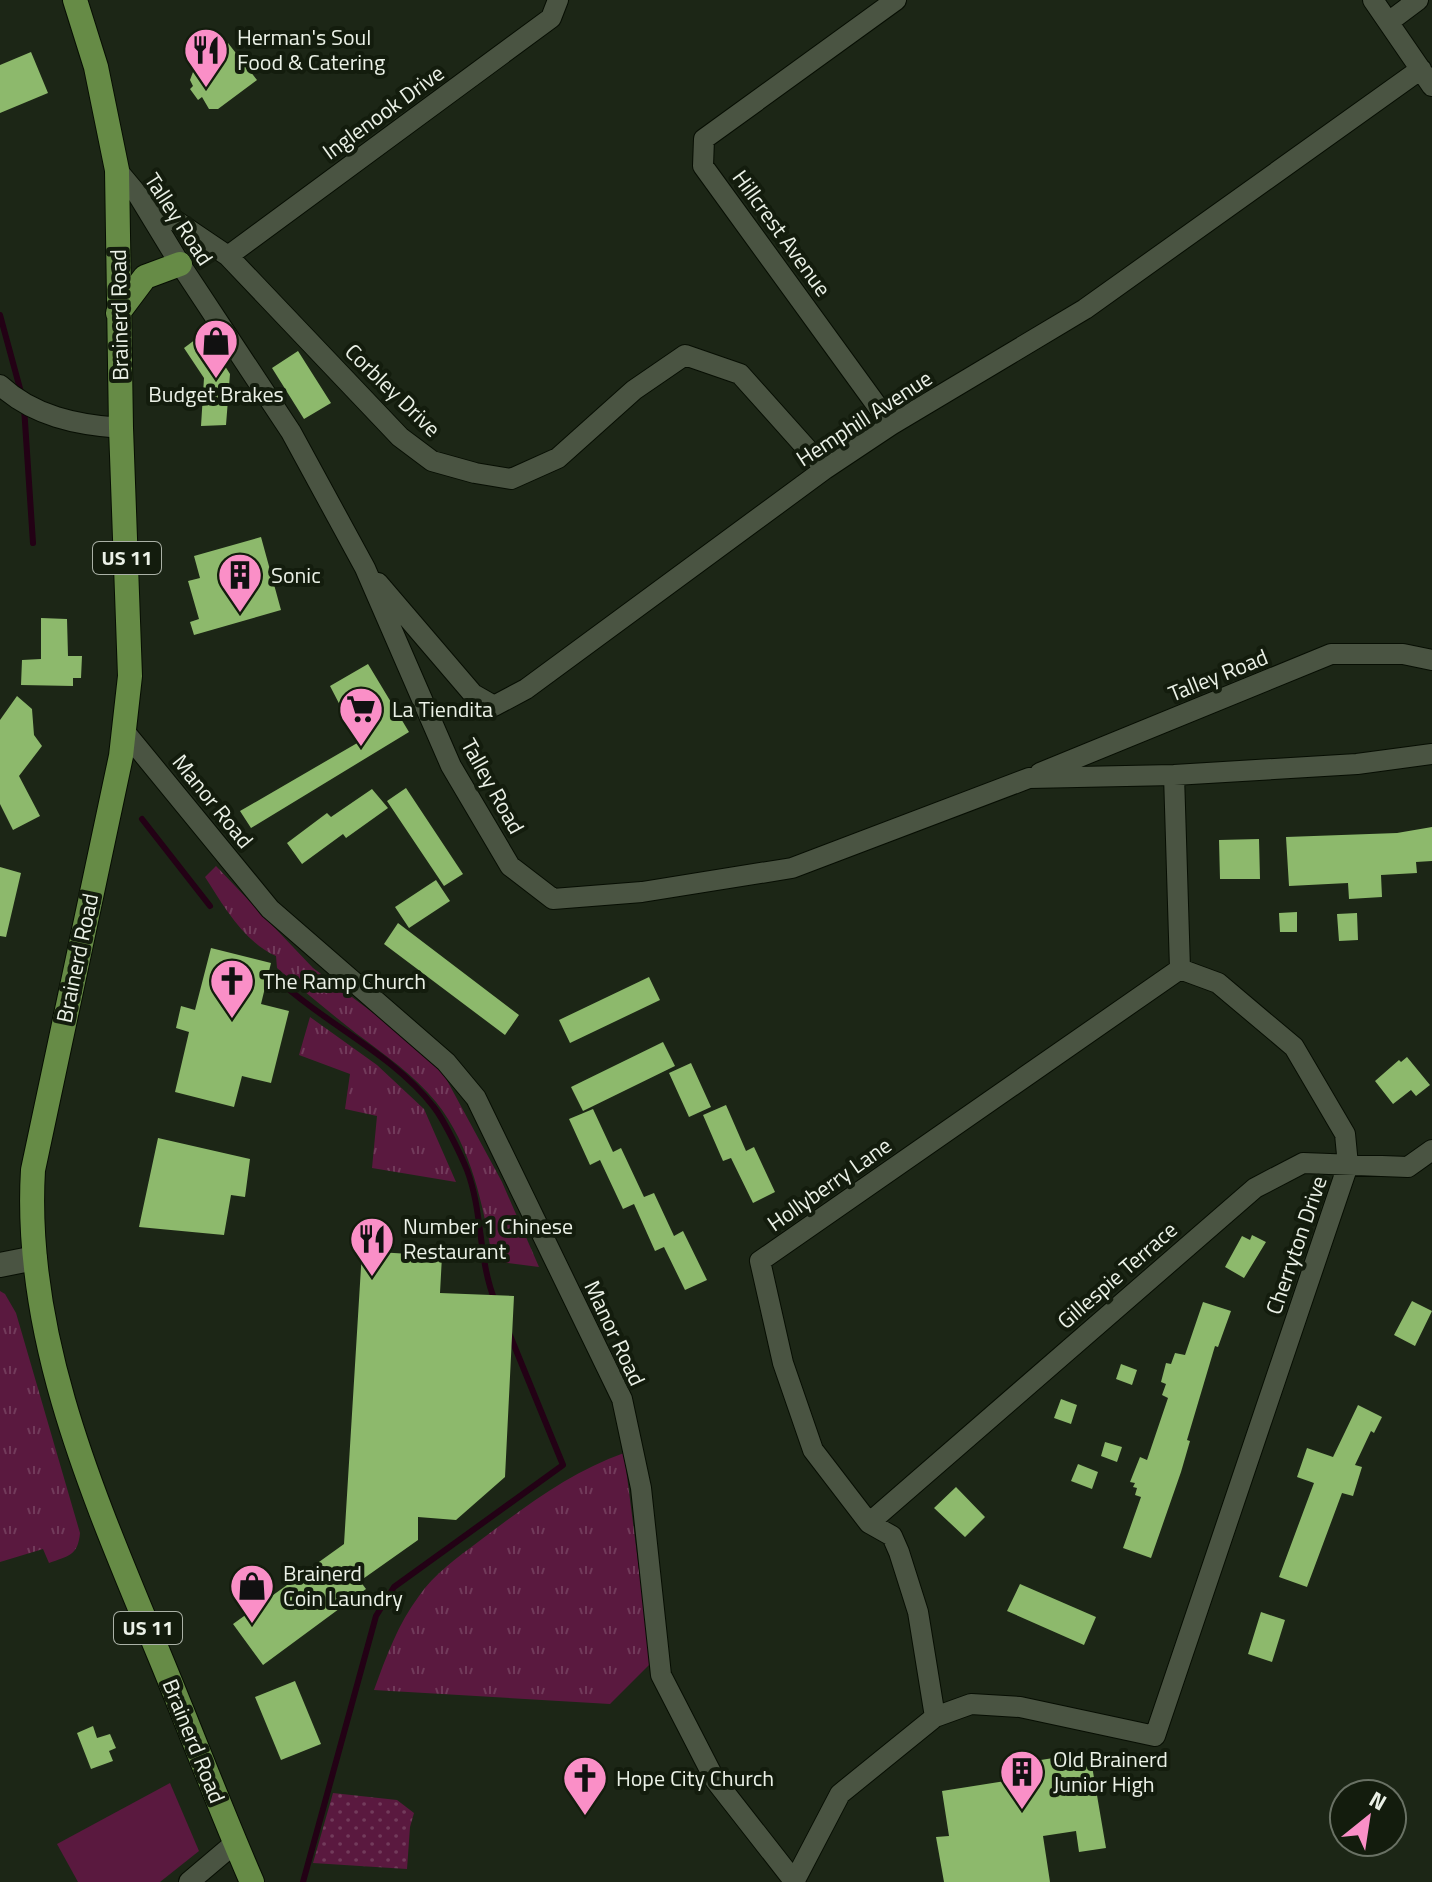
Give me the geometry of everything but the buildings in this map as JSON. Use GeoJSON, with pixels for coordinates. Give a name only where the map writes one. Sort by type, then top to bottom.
{"type":"FeatureCollection","features":[{"type":"Feature","properties":{"kind":"main road","name":"Brainerd Road"},"geometry":{"type":"LineString","coordinates":[[75,0],[96,67],[117,170],[121,428],[131,645],[125,732],[37,1141],[31,1200],[35,1258],[47,1343],[101,1510],[252,1882]]}},
{"type":"Feature","properties":{"kind":"main road"},"geometry":{"type":"LineString","coordinates":[[118,313],[145,277],[180,264]]}},
{"type":"Feature","properties":{"kind":"street","name":"Inglenook Drive"},"geometry":{"type":"LineString","coordinates":[[228,256],[551,18],[558,0]]}},
{"type":"Feature","properties":{"kind":"street","name":"Hillcrest Avenue"},"geometry":{"type":"LineString","coordinates":[[891,425],[703,166],[704,139],[896,0]]}},
{"type":"Feature","properties":{"kind":"street"},"geometry":{"type":"LineString","coordinates":[[1373,0],[1426,77]]}},
{"type":"Feature","properties":{"kind":"street"},"geometry":{"type":"LineString","coordinates":[[1390,21],[1418,0]]}},
{"type":"Feature","properties":{"kind":"street","name":"Hemphill Avenue"},"geometry":{"type":"LineString","coordinates":[[365,568],[473,694],[494,706],[526,689],[825,469],[891,425],[1085,309],[1426,77]]}},
{"type":"Feature","properties":{"kind":"street","name":"Talley Road"},"geometry":{"type":"LineString","coordinates":[[117,170],[138,195],[291,432],[365,568],[451,766],[510,866],[553,899],[642,892],[792,868],[1029,778],[1331,654],[1403,654],[1432,660]]}},
{"type":"Feature","properties":{"kind":"street","name":"Corbley Drive"},"geometry":{"type":"LineString","coordinates":[[138,195],[228,256],[400,437],[432,461],[511,479],[558,458],[634,390],[685,355],[740,374],[825,469]]}},
{"type":"Feature","properties":{"kind":"street"},"geometry":{"type":"LineString","coordinates":[[0,385],[24,404],[86,425],[121,428]]}},
{"type":"Feature","properties":{"kind":"street","name":"Manor Road"},"geometry":{"type":"LineString","coordinates":[[125,732],[270,909],[446,1062],[476,1098],[622,1399],[641,1488],[661,1675],[715,1780],[794,1882]]}},
{"type":"Feature","properties":{"kind":"street","name":"Talley Road"},"geometry":{"type":"LineString","coordinates":[[1029,778],[1174,775],[1357,764],[1432,754]]}},
{"type":"Feature","properties":{"kind":"street"},"geometry":{"type":"LineString","coordinates":[[1174,775],[1180,969]]}},
{"type":"Feature","properties":{"kind":"street","name":"Cherryton Drive"},"geometry":{"type":"LineString","coordinates":[[935,1717],[971,1704],[1020,1707],[1155,1736],[1348,1165],[1345,1134],[1294,1047],[1218,983],[1180,969]]}},
{"type":"Feature","properties":{"kind":"street","name":"Hollyberry Lane"},"geometry":{"type":"LineString","coordinates":[[935,1717],[918,1612],[899,1552],[892,1536],[869,1523],[813,1450],[783,1363],[760,1261],[1180,969]]}},
{"type":"Feature","properties":{"kind":"street","name":"Gillespie Terrace"},"geometry":{"type":"LineString","coordinates":[[869,1523],[1255,1188],[1303,1163],[1408,1167],[1432,1150]]}},
{"type":"Feature","properties":{"kind":"street"},"geometry":{"type":"LineString","coordinates":[[0,1265],[35,1258]]}},
{"type":"Feature","properties":{"kind":"street"},"geometry":{"type":"LineString","coordinates":[[794,1882],[840,1794],[935,1717]]}},
{"type":"Feature","properties":{"kind":"street"},"geometry":{"type":"LineString","coordinates":[[189,1882],[235,1843]]}},
{"type":"Feature","properties":{"kind":"green space"},"geometry":{"type":"Polygon","coordinates":[[[216,866],[313,968],[380,1018],[443,1073],[502,1182],[539,1267],[493,1261],[474,1178],[459,1138],[448,1119],[409,1074],[277,968],[276,956],[244,932],[205,877],[216,866]]]}},
{"type":"Feature","properties":{"kind":"green space"},"geometry":{"type":"Polygon","coordinates":[[[310,1017],[377,1065],[424,1109],[456,1182],[372,1168],[377,1116],[345,1109],[350,1074],[299,1055],[310,1017]]]}},
{"type":"Feature","properties":{"kind":"green space"},"geometry":{"type":"Polygon","coordinates":[[[0,1291],[16,1313],[80,1533],[74,1551],[49,1563],[43,1549],[0,1562],[0,1291]]]}},
{"type":"Feature","properties":{"kind":"green space"},"geometry":{"type":"Polygon","coordinates":[[[624,1453],[651,1663],[610,1704],[374,1690],[405,1618],[439,1573],[548,1492],[585,1470],[624,1453]]]}},
{"type":"Feature","properties":{"kind":"green space"},"geometry":{"type":"Polygon","coordinates":[[[170,1783],[199,1851],[160,1882],[78,1882],[57,1844],[170,1783]]]}},
{"type":"Feature","properties":{"kind":"green space"},"geometry":{"type":"Polygon","coordinates":[[[333,1793],[397,1800],[414,1813],[407,1869],[313,1863],[333,1793]]]}},
{"type":"Feature","properties":{"kind":"waterway"},"geometry":{"type":"LineString","coordinates":[[0,315],[22,396]]}},
{"type":"Feature","properties":{"kind":"waterway"},"geometry":{"type":"LineString","coordinates":[[24,407],[33,543]]}},
{"type":"Feature","properties":{"kind":"waterway"},"geometry":{"type":"LineString","coordinates":[[142,819],[210,906]]}},
{"type":"Feature","properties":{"kind":"waterway"},"geometry":{"type":"LineString","coordinates":[[286,987],[382,1057],[418,1088],[437,1112],[461,1155],[472,1186],[486,1269],[495,1301]]}},
{"type":"Feature","properties":{"kind":"waterway"},"geometry":{"type":"LineString","coordinates":[[303,1882],[376,1616],[394,1587],[563,1465],[509,1333]]}},
{"type":"Feature","properties":{"kind":"place","name":"Herman's Soul Food & Catering"},"geometry":{"type":"Point","coordinates":[206,89]}},
{"type":"Feature","properties":{"kind":"place","name":"Budget Brakes"},"geometry":{"type":"Point","coordinates":[216,380]}},
{"type":"Feature","properties":{"kind":"place","name":"Sonic"},"geometry":{"type":"Point","coordinates":[240,614]}},
{"type":"Feature","properties":{"kind":"place","name":"La Tiendita"},"geometry":{"type":"Point","coordinates":[361,748]}},
{"type":"Feature","properties":{"kind":"place","name":"The Ramp Church"},"geometry":{"type":"Point","coordinates":[232,1020]}},
{"type":"Feature","properties":{"kind":"place","name":"Number 1 Chinese Restaurant"},"geometry":{"type":"Point","coordinates":[372,1278]}},
{"type":"Feature","properties":{"kind":"place","name":"Brainerd Coin Laundry"},"geometry":{"type":"Point","coordinates":[252,1625]}},
{"type":"Feature","properties":{"kind":"place","name":"Old Brainerd Junior High"},"geometry":{"type":"Point","coordinates":[1022,1811]}},
{"type":"Feature","properties":{"kind":"place","name":"Hope City Church"},"geometry":{"type":"Point","coordinates":[585,1817]}}]}
